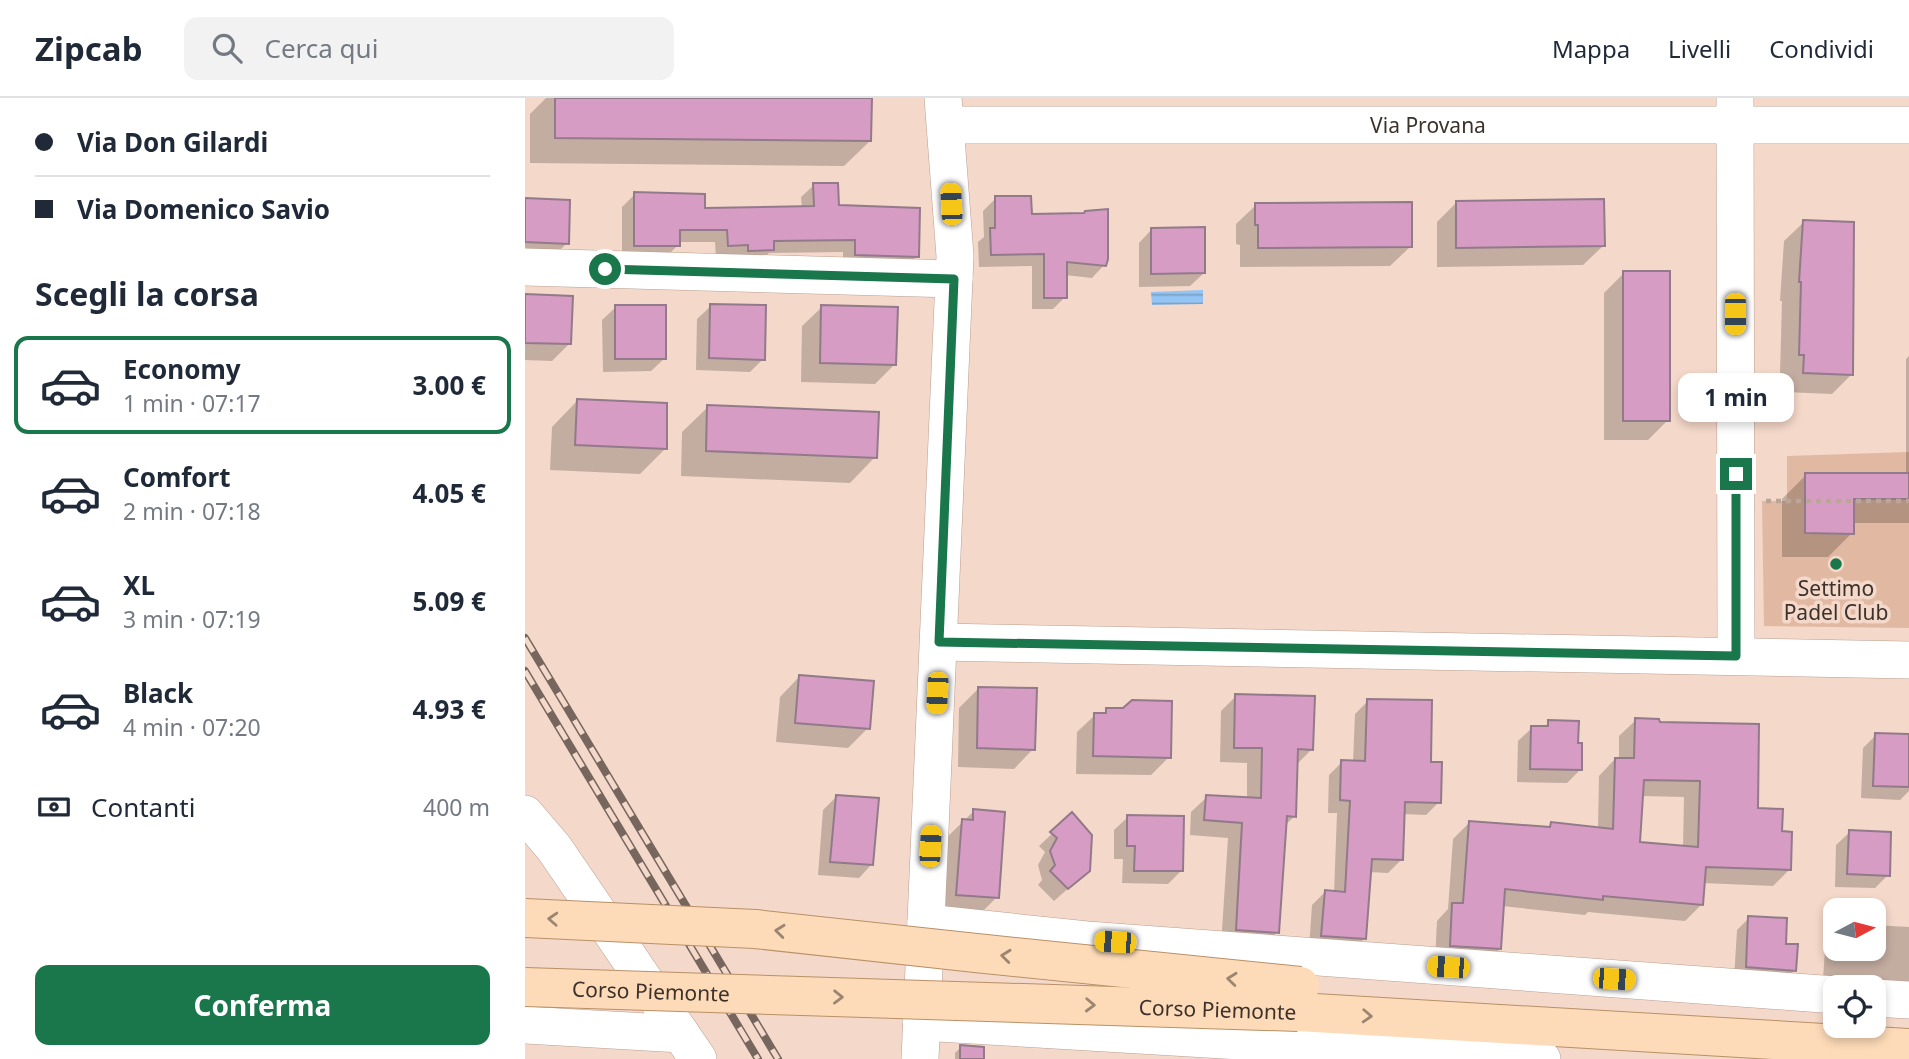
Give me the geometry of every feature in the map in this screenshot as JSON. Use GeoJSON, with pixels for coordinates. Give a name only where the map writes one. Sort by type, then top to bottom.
{"type":"FeatureCollection","features":[{"type":"Feature","properties":{"kind":"main road","name":"Corso Piemonte"},"geometry":{"type":"LineString","coordinates":[[525,918],[755,929],[962,952],[1299,999],[1909,1048]]}},
{"type":"Feature","properties":{"kind":"main road","name":"Corso Piemonte"},"geometry":{"type":"LineString","coordinates":[[525,987],[1299,999],[1823,1022]]}},
{"type":"Feature","properties":{"kind":"main road"},"geometry":{"type":"LineString","coordinates":[[1886,1026],[1909,1028]]}},
{"type":"Feature","properties":{"kind":"street","name":"Via Provana"},"geometry":{"type":"LineString","coordinates":[[945,111],[1735,112],[1909,125]]}},
{"type":"Feature","properties":{"kind":"street"},"geometry":{"type":"LineString","coordinates":[[919,1059],[955,256],[945,111]]}},
{"type":"Feature","properties":{"kind":"street"},"geometry":{"type":"LineString","coordinates":[[1735,112],[1736,656]]}},
{"type":"Feature","properties":{"kind":"street"},"geometry":{"type":"LineString","coordinates":[[525,267],[954,279]]}},
{"type":"Feature","properties":{"kind":"street"},"geometry":{"type":"LineString","coordinates":[[939,642],[1909,660]]}},
{"type":"Feature","properties":{"kind":"street"},"geometry":{"type":"LineString","coordinates":[[525,814],[554,848],[690,1046]]}},
{"type":"Feature","properties":{"kind":"street"},"geometry":{"type":"LineString","coordinates":[[926,923],[1087,940],[1823,994]]}},
{"type":"Feature","properties":{"kind":"street"},"geometry":{"type":"LineString","coordinates":[[1886,999],[1909,1000]]}},
{"type":"Feature","properties":{"kind":"street"},"geometry":{"type":"LineString","coordinates":[[921,1022],[1542,1059]]}},
{"type":"Feature","properties":{"kind":"street"},"geometry":{"type":"LineString","coordinates":[[525,1025],[690,1046]]}},
{"type":"Feature","properties":{"kind":"path"},"geometry":{"type":"LineString","coordinates":[[1736,501],[1909,501]]}},
{"type":"Feature","properties":{"kind":"shaded area","name":"Settimo Padel Club"},"geometry":{"type":"Polygon","coordinates":[[[1909,452],[1909,628],[1764,626],[1762,501],[1787,501],[1787,456],[1909,452]]]}},
{"type":"Feature","properties":{"kind":"water"},"geometry":{"type":"Polygon","coordinates":[[[1203,290],[1203,304],[1152,305],[1151,292],[1203,290]]]}},
{"type":"Feature","properties":{"kind":"building"},"geometry":{"type":"Polygon","coordinates":[[[555,98],[872,98],[871,141],[555,138],[555,98]]]}},
{"type":"Feature","properties":{"kind":"building"},"geometry":{"type":"Polygon","coordinates":[[[813,183],[838,183],[839,205],[920,208],[919,257],[855,255],[855,240],[774,241],[774,250],[748,251],[748,245],[728,246],[727,230],[680,230],[680,246],[634,246],[634,192],[705,194],[705,208],[814,206],[813,183]]]}},
{"type":"Feature","properties":{"kind":"building"},"geometry":{"type":"Polygon","coordinates":[[[995,196],[1031,196],[1032,214],[1084,213],[1108,209],[1106,266],[1067,262],[1067,298],[1044,298],[1044,254],[991,255],[990,228],[995,228],[995,196]]]}},
{"type":"Feature","properties":{"kind":"building"},"geometry":{"type":"Polygon","coordinates":[[[525,198],[570,200],[569,244],[525,242],[525,198]]]}},
{"type":"Feature","properties":{"kind":"building"},"geometry":{"type":"Polygon","coordinates":[[[1604,199],[1605,246],[1456,248],[1456,201],[1604,199]]]}},
{"type":"Feature","properties":{"kind":"building"},"geometry":{"type":"Polygon","coordinates":[[[1412,202],[1412,247],[1258,248],[1255,203],[1412,202]]]}},
{"type":"Feature","properties":{"kind":"building"},"geometry":{"type":"Polygon","coordinates":[[[1803,220],[1854,222],[1853,375],[1803,373],[1804,355],[1799,355],[1799,282],[1803,220]]]}},
{"type":"Feature","properties":{"kind":"building"},"geometry":{"type":"Polygon","coordinates":[[[1205,227],[1205,273],[1151,274],[1151,228],[1205,227]]]}},
{"type":"Feature","properties":{"kind":"building"},"geometry":{"type":"Polygon","coordinates":[[[1623,271],[1670,271],[1670,421],[1623,421],[1623,271]]]}},
{"type":"Feature","properties":{"kind":"building"},"geometry":{"type":"Polygon","coordinates":[[[525,294],[573,296],[571,344],[525,343],[525,294]]]}},
{"type":"Feature","properties":{"kind":"building"},"geometry":{"type":"Polygon","coordinates":[[[710,304],[766,305],[765,360],[709,358],[710,304]]]}},
{"type":"Feature","properties":{"kind":"building"},"geometry":{"type":"Polygon","coordinates":[[[615,305],[666,305],[666,359],[615,359],[615,305]]]}},
{"type":"Feature","properties":{"kind":"building"},"geometry":{"type":"Polygon","coordinates":[[[821,305],[898,307],[896,365],[820,363],[821,305]]]}},
{"type":"Feature","properties":{"kind":"building"},"geometry":{"type":"Polygon","coordinates":[[[577,399],[667,403],[667,449],[575,445],[577,399]]]}},
{"type":"Feature","properties":{"kind":"building"},"geometry":{"type":"Polygon","coordinates":[[[707,405],[879,412],[877,458],[706,451],[707,405]]]}},
{"type":"Feature","properties":{"kind":"building"},"geometry":{"type":"Polygon","coordinates":[[[1805,473],[1909,473],[1909,499],[1854,499],[1854,534],[1805,533],[1805,473]]]}},
{"type":"Feature","properties":{"kind":"building"},"geometry":{"type":"Polygon","coordinates":[[[799,675],[874,681],[870,729],[795,723],[799,675]]]}},
{"type":"Feature","properties":{"kind":"building"},"geometry":{"type":"Polygon","coordinates":[[[978,687],[1037,688],[1035,750],[977,748],[978,687]]]}},
{"type":"Feature","properties":{"kind":"building"},"geometry":{"type":"Polygon","coordinates":[[[1235,694],[1315,696],[1313,750],[1298,749],[1296,817],[1287,816],[1279,933],[1236,930],[1242,823],[1204,820],[1206,795],[1261,798],[1262,748],[1234,748],[1235,694]]]}},
{"type":"Feature","properties":{"kind":"building"},"geometry":{"type":"Polygon","coordinates":[[[1367,699],[1432,700],[1431,762],[1442,762],[1441,803],[1405,802],[1403,860],[1372,859],[1366,939],[1321,936],[1325,890],[1345,892],[1350,801],[1340,800],[1341,760],[1365,761],[1367,699]]]}},
{"type":"Feature","properties":{"kind":"building"},"geometry":{"type":"Polygon","coordinates":[[[1132,700],[1172,701],[1171,758],[1093,756],[1094,713],[1106,713],[1106,708],[1123,708],[1132,700]]]}},
{"type":"Feature","properties":{"kind":"building"},"geometry":{"type":"Polygon","coordinates":[[[1635,718],[1659,719],[1660,722],[1759,724],[1758,808],[1783,809],[1782,831],[1792,832],[1791,870],[1706,867],[1703,905],[1603,896],[1603,900],[1505,889],[1501,949],[1450,946],[1452,903],[1463,903],[1469,821],[1550,827],[1551,822],[1613,829],[1615,758],[1634,758],[1635,718]],[[1644,780],[1640,842],[1698,847],[1700,781],[1644,780]]]}},
{"type":"Feature","properties":{"kind":"building"},"geometry":{"type":"Polygon","coordinates":[[[1548,720],[1579,721],[1578,743],[1582,743],[1582,770],[1530,769],[1531,726],[1548,726],[1548,720]]]}},
{"type":"Feature","properties":{"kind":"building"},"geometry":{"type":"Polygon","coordinates":[[[1875,733],[1909,734],[1909,787],[1873,786],[1875,733]]]}},
{"type":"Feature","properties":{"kind":"building"},"geometry":{"type":"Polygon","coordinates":[[[836,795],[879,798],[873,865],[830,862],[836,795]]]}},
{"type":"Feature","properties":{"kind":"building"},"geometry":{"type":"Polygon","coordinates":[[[973,809],[1005,812],[999,898],[956,895],[962,819],[973,820],[973,809]]]}},
{"type":"Feature","properties":{"kind":"building"},"geometry":{"type":"Polygon","coordinates":[[[1072,812],[1092,835],[1090,871],[1068,889],[1050,871],[1055,865],[1050,851],[1057,838],[1050,832],[1072,812]]]}},
{"type":"Feature","properties":{"kind":"building"},"geometry":{"type":"Polygon","coordinates":[[[1127,815],[1184,816],[1183,871],[1134,871],[1135,846],[1127,846],[1127,815]]]}},
{"type":"Feature","properties":{"kind":"building"},"geometry":{"type":"Polygon","coordinates":[[[1849,830],[1891,832],[1890,876],[1847,874],[1849,830]]]}},
{"type":"Feature","properties":{"kind":"building"},"geometry":{"type":"Polygon","coordinates":[[[1748,916],[1787,918],[1786,944],[1798,944],[1796,971],[1746,967],[1748,916]]]}},
{"type":"Feature","properties":{"kind":"building"},"geometry":{"type":"Polygon","coordinates":[[[960,1045],[984,1047],[984,1059],[960,1059],[960,1045]]]}},
{"type":"Feature","properties":{"kind":"railway"},"geometry":{"type":"LineString","coordinates":[[525,638],[778,1059]]}},
{"type":"Feature","properties":{"kind":"railway"},"geometry":{"type":"LineString","coordinates":[[525,671],[758,1059]]}},
{"type":"Feature","properties":{"kind":"place","name":"Settimo Padel Club"},"geometry":{"type":"Point","coordinates":[1836,564]}},
{"type":"Feature","properties":{"kind":"route"},"geometry":{"type":"LineString","coordinates":[[605,269],[954,279],[939,642],[1736,656],[1736,474]]}}]}
